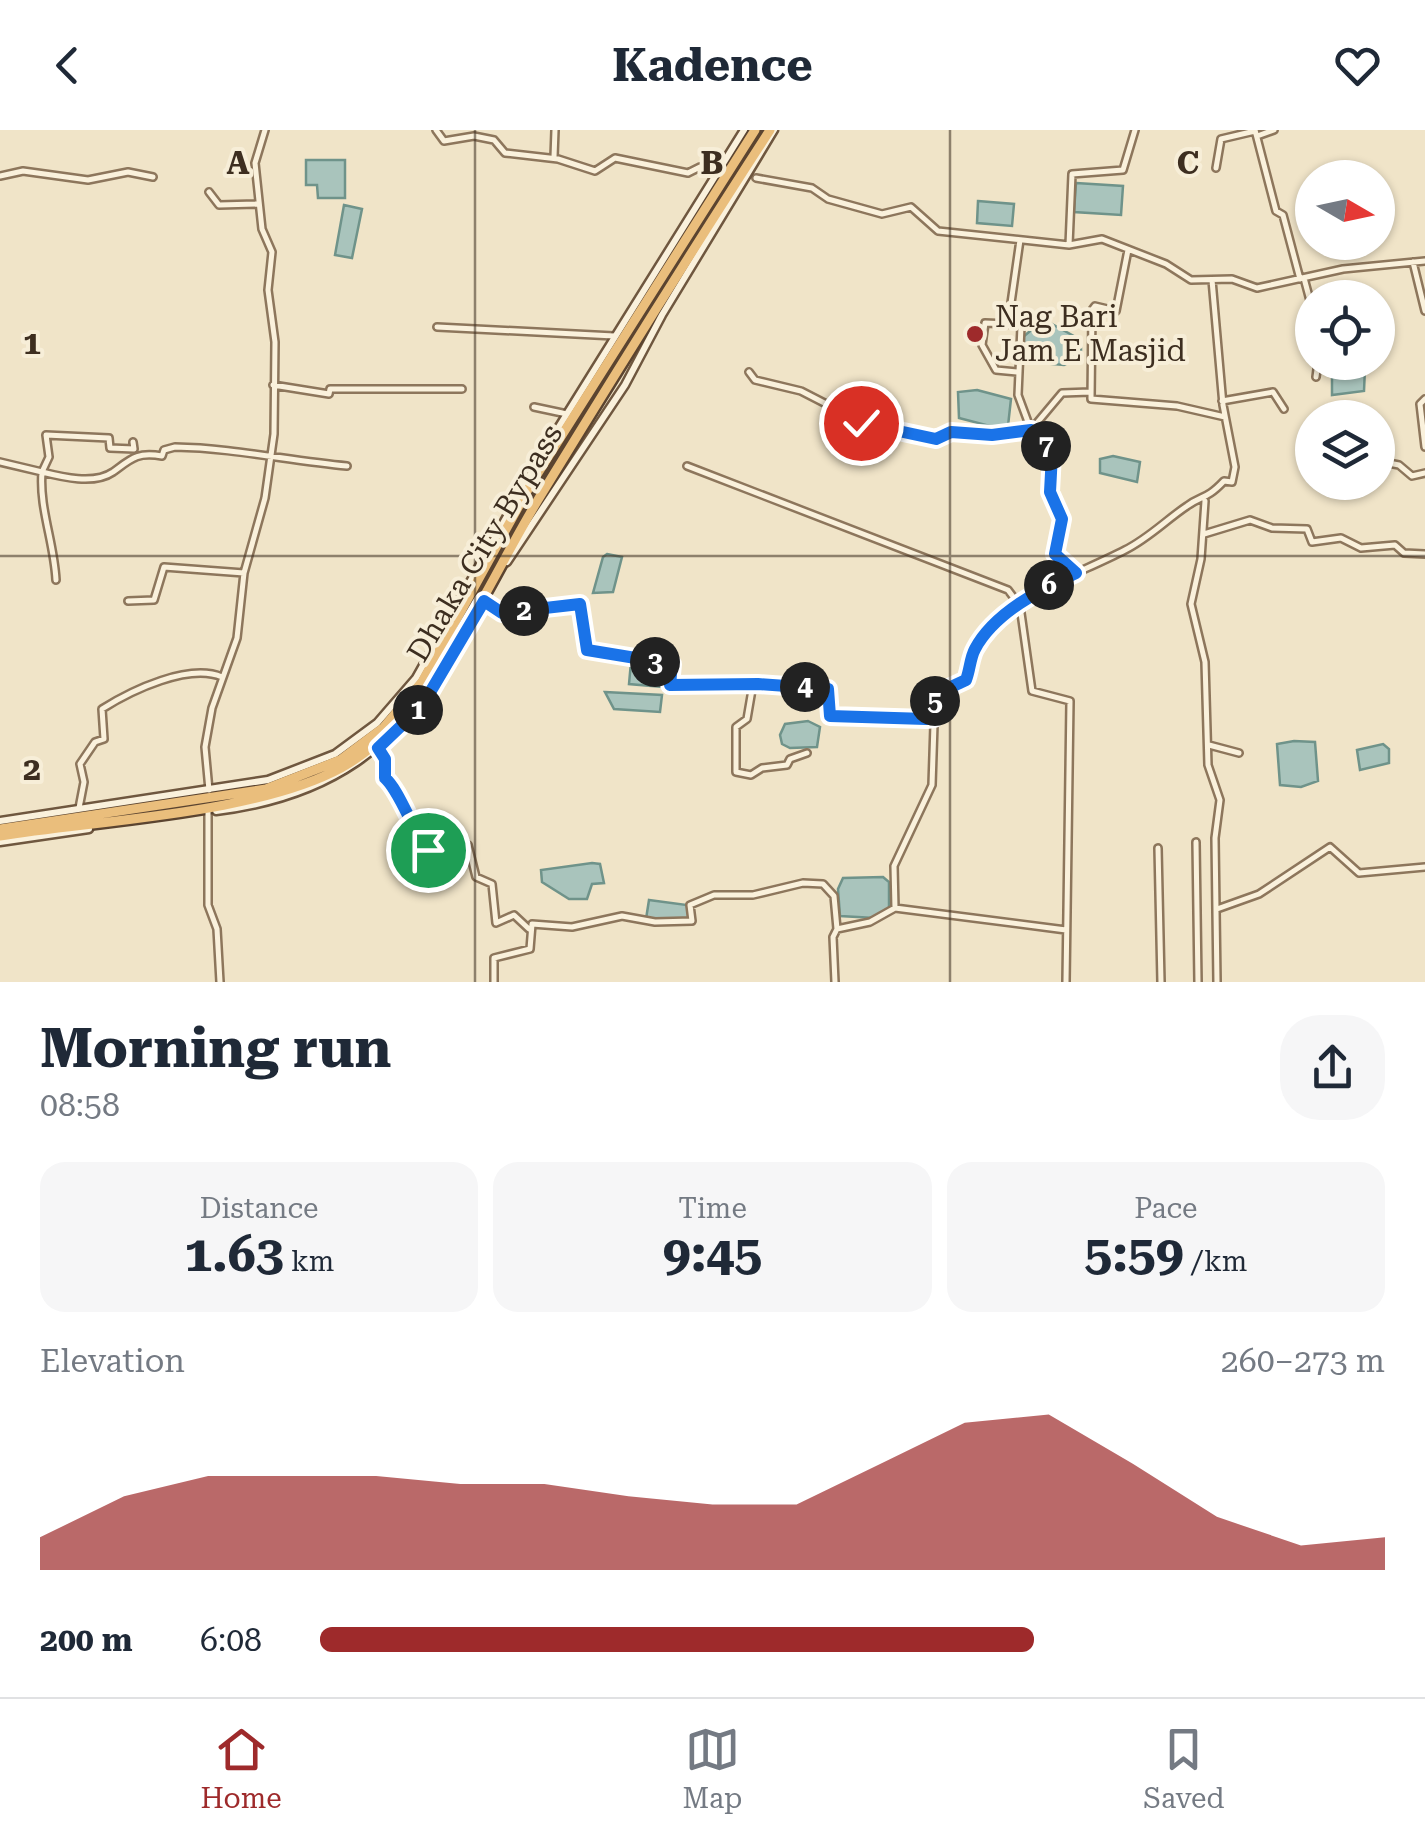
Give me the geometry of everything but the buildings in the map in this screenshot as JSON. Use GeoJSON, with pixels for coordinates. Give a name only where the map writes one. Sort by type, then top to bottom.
{"type":"FeatureCollection","features":[{"type":"Feature","properties":{"kind":"highway","name":"Dhaka City Bypass"},"geometry":{"type":"LineString","coordinates":[[0,836],[266,789],[340,760],[384,727],[422,682],[531,484],[756,130]]}},
{"type":"Feature","properties":{"kind":"highway","name":"Dhaka City Bypass"},"geometry":{"type":"LineString","coordinates":[[0,836],[268,796],[343,767],[388,734],[429,686],[543,491],[772,130]]}},
{"type":"Feature","properties":{"kind":"main road"},"geometry":{"type":"LineString","coordinates":[[0,821],[268,780],[320,761],[354,741],[388,712],[416,678],[567,414],[744,130]]}},
{"type":"Feature","properties":{"kind":"main road"},"geometry":{"type":"LineString","coordinates":[[0,836],[268,802],[346,772],[378,748],[422,706],[484,601],[626,385],[662,315],[772,130]]}},
{"type":"Feature","properties":{"kind":"street"},"geometry":{"type":"LineString","coordinates":[[209,790],[204,747],[222,677],[237,638],[244,572],[264,498],[270,456],[274,342],[268,290],[272,252],[262,230],[255,163],[265,130]]}},
{"type":"Feature","properties":{"kind":"street"},"geometry":{"type":"LineString","coordinates":[[436,130],[444,141],[474,136],[494,140],[505,153],[554,158],[595,171],[615,158],[688,173],[700,168],[718,169]]}},
{"type":"Feature","properties":{"kind":"street"},"geometry":{"type":"LineString","coordinates":[[554,158],[555,130]]}},
{"type":"Feature","properties":{"kind":"street"},"geometry":{"type":"LineString","coordinates":[[1069,245],[1072,174],[1123,170],[1136,130]]}},
{"type":"Feature","properties":{"kind":"street"},"geometry":{"type":"LineString","coordinates":[[1216,168],[1221,138],[1274,130]]}},
{"type":"Feature","properties":{"kind":"street"},"geometry":{"type":"LineString","coordinates":[[1257,132],[1276,211],[1283,215],[1302,279]]}},
{"type":"Feature","properties":{"kind":"street"},"geometry":{"type":"LineString","coordinates":[[0,176],[23,171],[88,180],[128,172],[153,177]]}},
{"type":"Feature","properties":{"kind":"street"},"geometry":{"type":"LineString","coordinates":[[756,178],[812,188],[828,199],[882,214],[910,208],[938,230],[1069,245],[1102,239],[1166,264],[1191,280],[1232,279],[1257,288],[1425,261]]}},
{"type":"Feature","properties":{"kind":"street"},"geometry":{"type":"LineString","coordinates":[[209,192],[219,205],[260,204]]}},
{"type":"Feature","properties":{"kind":"street"},"geometry":{"type":"LineString","coordinates":[[1008,324],[1020,239]]}},
{"type":"Feature","properties":{"kind":"street"},"geometry":{"type":"LineString","coordinates":[[1128,250],[1116,311],[1096,306],[1092,310],[1095,360],[1090,392],[1095,400],[1178,406],[1225,417]]}},
{"type":"Feature","properties":{"kind":"street"},"geometry":{"type":"LineString","coordinates":[[1414,262],[1425,311]]}},
{"type":"Feature","properties":{"kind":"street"},"geometry":{"type":"LineString","coordinates":[[895,908],[894,866],[932,785],[936,694],[966,680],[972,652],[988,630],[1043,588],[1128,549],[1171,521],[1190,503],[1205,501],[1224,482],[1232,482],[1235,467],[1222,400],[1212,280]]}},
{"type":"Feature","properties":{"kind":"street"},"geometry":{"type":"LineString","coordinates":[[1016,372],[996,370],[982,345],[985,322],[1022,330],[1016,372],[1018,395],[1036,442],[1052,454],[1050,492],[1062,519],[1055,554],[1076,573]]}},
{"type":"Feature","properties":{"kind":"street"},"geometry":{"type":"LineString","coordinates":[[437,326],[554,336],[596,332],[617,337]]}},
{"type":"Feature","properties":{"kind":"street"},"geometry":{"type":"LineString","coordinates":[[749,372],[756,380],[802,391],[873,428],[936,439],[951,432],[992,435],[1031,430],[1062,392],[1090,392]]}},
{"type":"Feature","properties":{"kind":"street"},"geometry":{"type":"LineString","coordinates":[[273,385],[329,394],[330,389],[462,389]]}},
{"type":"Feature","properties":{"kind":"street"},"geometry":{"type":"LineString","coordinates":[[1222,400],[1273,392],[1284,409]]}},
{"type":"Feature","properties":{"kind":"street"},"geometry":{"type":"LineString","coordinates":[[1425,398],[1420,404],[1425,447]]}},
{"type":"Feature","properties":{"kind":"street"},"geometry":{"type":"LineString","coordinates":[[534,408],[567,414]]}},
{"type":"Feature","properties":{"kind":"street"},"geometry":{"type":"LineString","coordinates":[[56,580],[49,520],[40,501],[42,472],[49,457],[46,435],[109,438],[110,448],[123,450],[134,449],[133,442]]}},
{"type":"Feature","properties":{"kind":"street"},"geometry":{"type":"LineString","coordinates":[[0,462],[74,480],[112,473],[129,457],[142,452],[162,456],[164,450],[174,448],[347,466]]}},
{"type":"Feature","properties":{"kind":"street"},"geometry":{"type":"LineString","coordinates":[[1395,464],[1412,476],[1425,473]]}},
{"type":"Feature","properties":{"kind":"street"},"geometry":{"type":"LineString","coordinates":[[687,466],[981,578],[1008,590],[1020,606],[1032,691],[1070,701],[1066,982]]}},
{"type":"Feature","properties":{"kind":"street"},"geometry":{"type":"LineString","coordinates":[[1205,501],[1204,534],[1191,604],[1205,662],[1208,765],[1220,800],[1218,982]]}},
{"type":"Feature","properties":{"kind":"street"},"geometry":{"type":"LineString","coordinates":[[1204,534],[1250,520],[1276,528],[1308,529],[1312,542],[1341,538],[1361,548],[1395,545],[1404,552],[1425,554]]}},
{"type":"Feature","properties":{"kind":"street"},"geometry":{"type":"LineString","coordinates":[[128,601],[154,600],[164,567],[244,572]]}},
{"type":"Feature","properties":{"kind":"street"},"geometry":{"type":"LineString","coordinates":[[484,601],[502,613],[580,604],[587,650],[672,664],[670,685],[753,684],[828,689],[830,716],[934,718]]}},
{"type":"Feature","properties":{"kind":"street"},"geometry":{"type":"LineString","coordinates":[[79,808],[84,782],[80,764],[95,742],[104,739],[102,709],[137,687],[171,682],[194,670],[222,677]]}},
{"type":"Feature","properties":{"kind":"street"},"geometry":{"type":"LineString","coordinates":[[753,684],[747,719],[736,726],[736,772],[751,775],[762,768],[777,769],[807,752]]}},
{"type":"Feature","properties":{"kind":"street"},"geometry":{"type":"LineString","coordinates":[[1210,745],[1239,753]]}},
{"type":"Feature","properties":{"kind":"street"},"geometry":{"type":"LineString","coordinates":[[378,748],[385,759],[385,778],[394,785],[412,828],[434,862],[468,845],[476,878],[492,884],[496,923],[514,915],[529,929]]}},
{"type":"Feature","properties":{"kind":"street"},"geometry":{"type":"LineString","coordinates":[[208,812],[208,905],[217,930],[220,982]]}},
{"type":"Feature","properties":{"kind":"street"},"geometry":{"type":"LineString","coordinates":[[1196,842],[1198,982]]}},
{"type":"Feature","properties":{"kind":"street"},"geometry":{"type":"LineString","coordinates":[[1217,909],[1259,894],[1330,847],[1359,873],[1425,867]]}},
{"type":"Feature","properties":{"kind":"street"},"geometry":{"type":"LineString","coordinates":[[1158,848],[1160,982]]}},
{"type":"Feature","properties":{"kind":"street"},"geometry":{"type":"LineString","coordinates":[[494,982],[494,958],[530,949],[532,924],[572,927],[622,916],[655,922],[692,921],[689,908],[704,898],[772,892],[813,882],[831,888],[838,929],[833,938],[835,982]]}},
{"type":"Feature","properties":{"kind":"street"},"geometry":{"type":"LineString","coordinates":[[838,929],[870,922],[895,908],[1067,930]]}},
{"type":"Feature","properties":{"kind":"water"},"geometry":{"type":"Polygon","coordinates":[[[306,160],[345,160],[345,198],[318,198],[317,185],[306,185],[306,160]]]}},
{"type":"Feature","properties":{"kind":"water"},"geometry":{"type":"Polygon","coordinates":[[[1076,183],[1123,186],[1121,215],[1074,212],[1076,183]]]}},
{"type":"Feature","properties":{"kind":"water"},"geometry":{"type":"Polygon","coordinates":[[[978,201],[1014,204],[1012,226],[977,223],[978,201]]]}},
{"type":"Feature","properties":{"kind":"water"},"geometry":{"type":"Polygon","coordinates":[[[344,205],[362,209],[352,258],[335,255],[344,205]]]}},
{"type":"Feature","properties":{"kind":"water"},"geometry":{"type":"Polygon","coordinates":[[[1052,324],[1081,340],[1081,357],[1064,365],[1020,361],[1023,337],[1035,327],[1052,324]]]}},
{"type":"Feature","properties":{"kind":"water"},"geometry":{"type":"Polygon","coordinates":[[[1332,380],[1364,380],[1364,391],[1332,395],[1332,380]]]}},
{"type":"Feature","properties":{"kind":"water"},"geometry":{"type":"Polygon","coordinates":[[[977,390],[1011,399],[1008,426],[1001,429],[959,418],[958,392],[977,390]]]}},
{"type":"Feature","properties":{"kind":"water"},"geometry":{"type":"Polygon","coordinates":[[[1113,456],[1140,462],[1137,482],[1100,473],[1100,459],[1113,456]]]}},
{"type":"Feature","properties":{"kind":"water"},"geometry":{"type":"Polygon","coordinates":[[[603,557],[622,557],[613,592],[593,593],[603,557]]]}},
{"type":"Feature","properties":{"kind":"water"},"geometry":{"type":"Polygon","coordinates":[[[631,662],[664,666],[662,687],[629,684],[631,662]]]}},
{"type":"Feature","properties":{"kind":"water"},"geometry":{"type":"Polygon","coordinates":[[[605,692],[662,695],[660,712],[614,709],[605,692]]]}},
{"type":"Feature","properties":{"kind":"water"},"geometry":{"type":"Polygon","coordinates":[[[808,721],[820,727],[817,747],[790,748],[782,744],[780,735],[785,724],[808,721]]]}},
{"type":"Feature","properties":{"kind":"water"},"geometry":{"type":"Polygon","coordinates":[[[1315,742],[1318,781],[1301,787],[1280,785],[1277,744],[1315,742]]]}},
{"type":"Feature","properties":{"kind":"water"},"geometry":{"type":"Polygon","coordinates":[[[1383,744],[1389,749],[1389,763],[1360,770],[1357,750],[1383,744]]]}},
{"type":"Feature","properties":{"kind":"water"},"geometry":{"type":"Polygon","coordinates":[[[600,864],[604,883],[592,884],[587,899],[569,899],[542,882],[541,870],[600,864]]]}},
{"type":"Feature","properties":{"kind":"water"},"geometry":{"type":"Polygon","coordinates":[[[883,877],[889,882],[889,909],[875,918],[840,916],[838,889],[843,878],[883,877]]]}},
{"type":"Feature","properties":{"kind":"water"},"geometry":{"type":"Polygon","coordinates":[[[649,900],[687,905],[689,918],[646,919],[649,900]]]}},
{"type":"Feature","properties":{"kind":"place","name":"Nag Bari Jam E Masjid"},"geometry":{"type":"Point","coordinates":[975,334]}},
{"type":"Feature","properties":{"kind":"route"},"geometry":{"type":"LineString","coordinates":[[428,850],[405,816],[394,785],[385,778],[385,759],[378,748],[422,706],[484,601],[502,613],[580,604],[584,607],[587,650],[672,664],[670,685],[758,684],[828,689],[830,716],[926,719],[934,718],[936,694],[966,680],[972,652],[988,630],[1043,588],[1076,573],[1055,554],[1062,519],[1050,492],[1052,454],[1036,442],[1031,430],[992,435],[951,432],[936,439],[861,423]]}}]}
